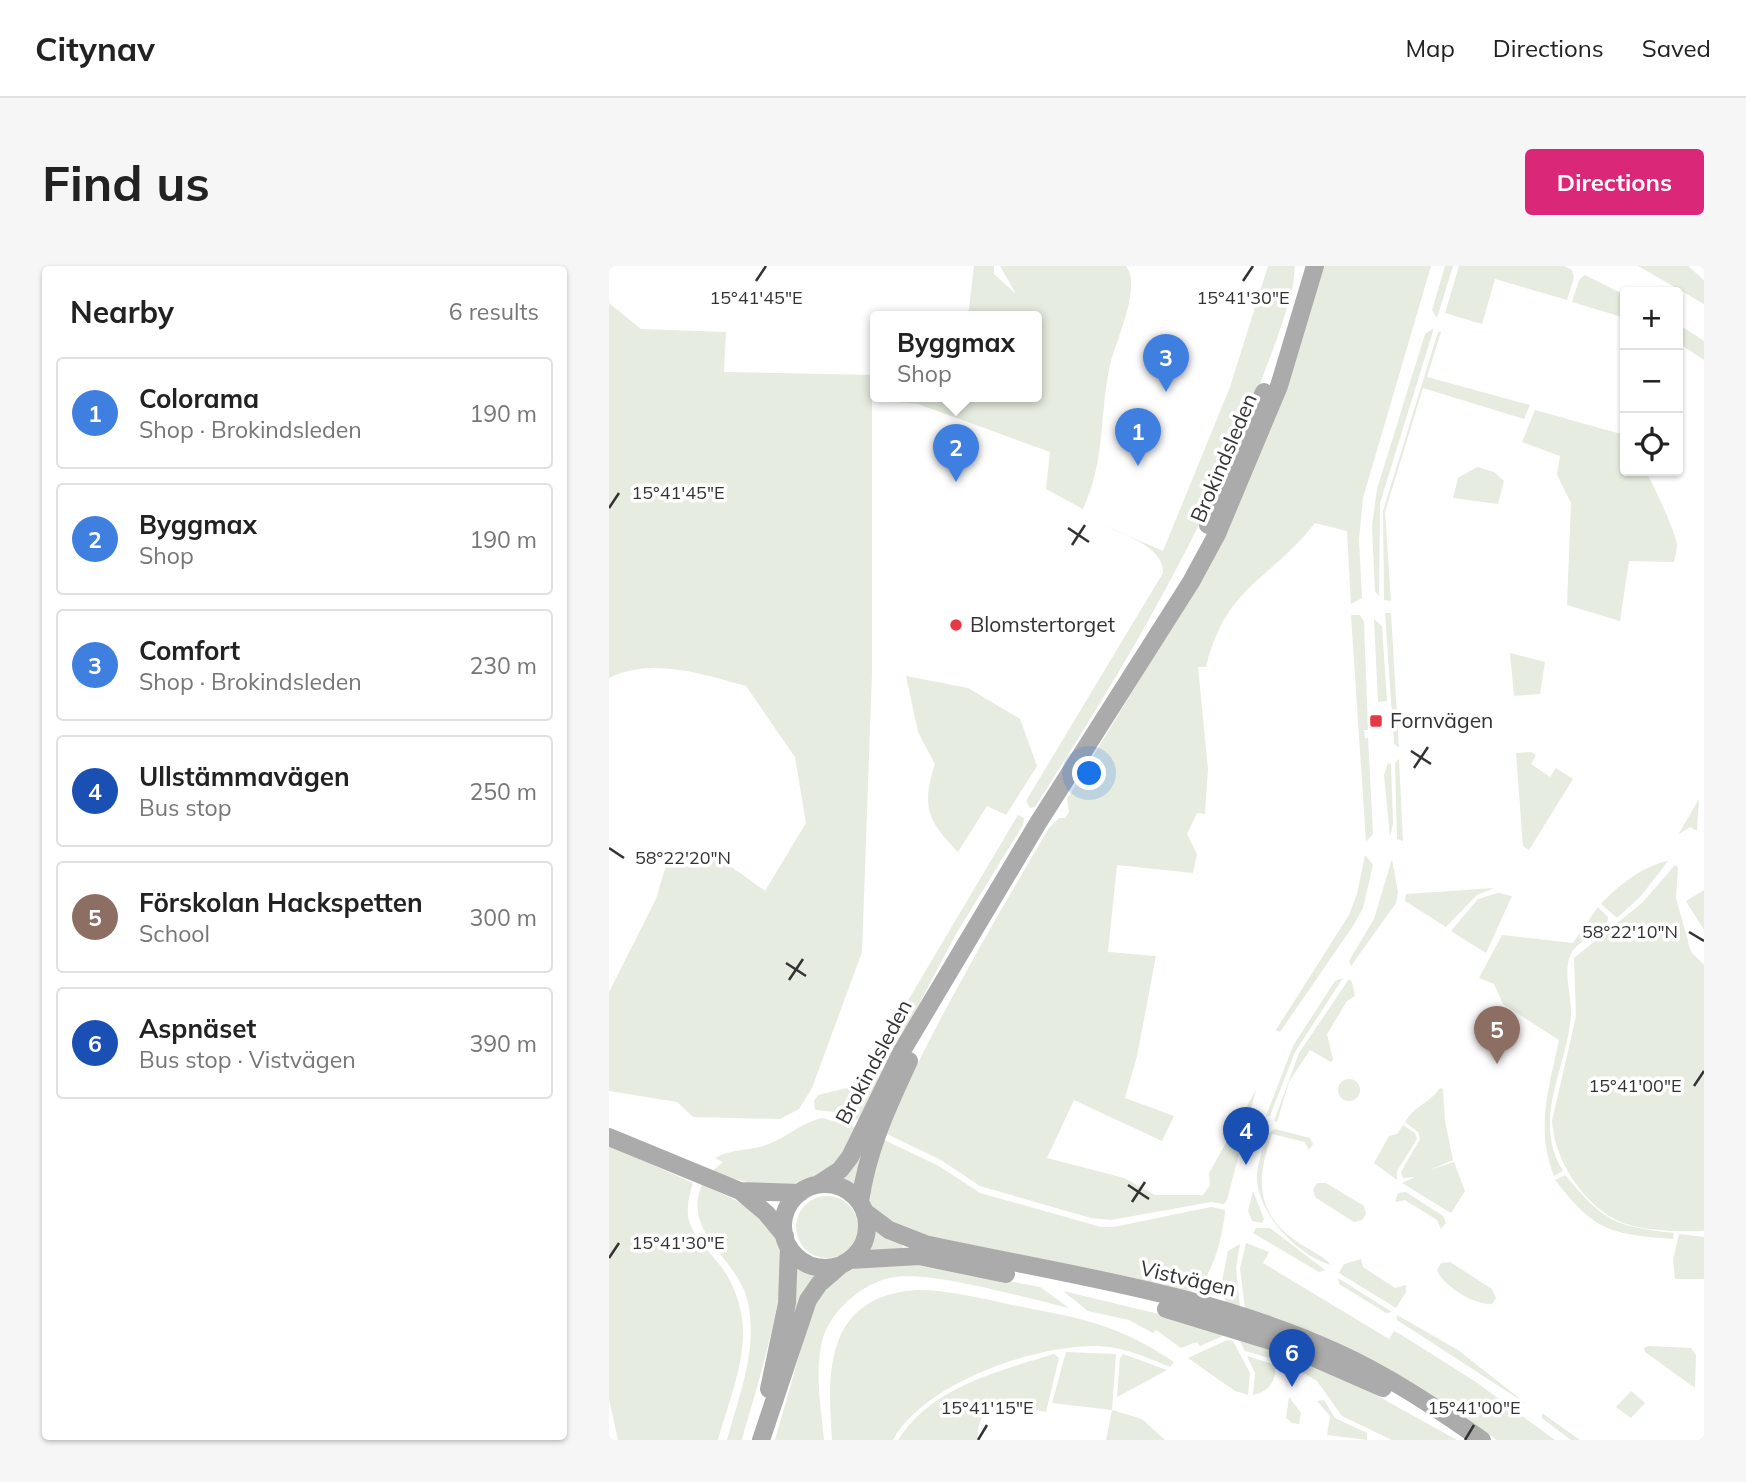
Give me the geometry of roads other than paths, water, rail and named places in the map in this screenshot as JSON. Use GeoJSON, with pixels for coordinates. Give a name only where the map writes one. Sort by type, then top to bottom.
{"type":"FeatureCollection","features":[{"type":"Feature","properties":{"kind":"main road","name":"Brokindsleden"},"geometry":{"type":"LineString","coordinates":[[1144,653],[1236,462],[1285,332],[1301,266]]}},
{"type":"Feature","properties":{"kind":"main road","name":"Brokindsleden"},"geometry":{"type":"LineString","coordinates":[[817,1185],[840,1170],[850,1157],[902,1051],[961,951],[1144,653],[1191,582],[1240,485],[1279,386],[1315,266]]}},
{"type":"Feature","properties":{"kind":"main road","name":"Brokindsleden"},"geometry":{"type":"LineString","coordinates":[[862,1207],[873,1140],[961,951]]}},
{"type":"Feature","properties":{"kind":"main road"},"geometry":{"type":"LineString","coordinates":[[609,1132],[663,1161]]}},
{"type":"Feature","properties":{"kind":"main road"},"geometry":{"type":"LineString","coordinates":[[609,1138],[740,1191],[766,1213],[809,1265],[822,1268],[846,1262]]}},
{"type":"Feature","properties":{"kind":"main road"},"geometry":{"type":"LineString","coordinates":[[740,1191],[800,1193],[817,1185],[841,1187],[862,1207],[866,1238],[846,1262],[819,1284],[808,1300],[759,1440]]}},
{"type":"Feature","properties":{"kind":"main road"},"geometry":{"type":"LineString","coordinates":[[759,1440],[784,1322],[787,1241],[785,1215],[800,1193]]}},
{"type":"Feature","properties":{"kind":"main road","name":"Vistvägen"},"geometry":{"type":"LineString","coordinates":[[862,1207],[889,1230],[912,1240],[1207,1306],[1290,1333],[1387,1377],[1480,1440]]}},
{"type":"Feature","properties":{"kind":"main road","name":"Vistvägen"},"geometry":{"type":"LineString","coordinates":[[846,1262],[919,1256],[1204,1318],[1329,1362],[1480,1440]]}},
{"type":"Feature","properties":{"kind":"place","name":"Comfort"},"geometry":{"type":"Point","coordinates":[1166,392]}},
{"type":"Feature","properties":{"kind":"place","name":"Colorama"},"geometry":{"type":"Point","coordinates":[1138,466]}},
{"type":"Feature","properties":{"kind":"place","name":"Byggmax"},"geometry":{"type":"Point","coordinates":[956,482]}},
{"type":"Feature","properties":{"kind":"place","name":"Blomstertorget"},"geometry":{"type":"Point","coordinates":[956,625]}},
{"type":"Feature","properties":{"kind":"place","name":"Fornvägen"},"geometry":{"type":"Point","coordinates":[1376,721]}},
{"type":"Feature","properties":{"kind":"place","name":"Förskolan Hackspetten"},"geometry":{"type":"Point","coordinates":[1497,1064]}},
{"type":"Feature","properties":{"kind":"place","name":"Ullstämmavägen"},"geometry":{"type":"Point","coordinates":[1246,1165]}},
{"type":"Feature","properties":{"kind":"place","name":"Aspnäset"},"geometry":{"type":"Point","coordinates":[1292,1387]}}]}
